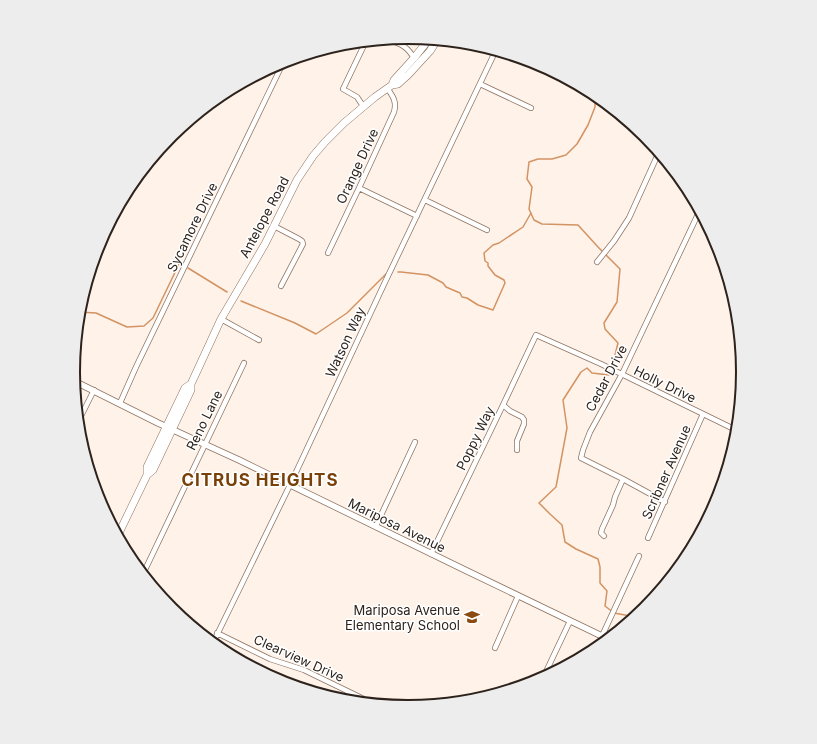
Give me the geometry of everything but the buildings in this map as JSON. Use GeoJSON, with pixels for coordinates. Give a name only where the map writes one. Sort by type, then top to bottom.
{"type":"FeatureCollection","features":[{"type":"Feature","properties":{"kind":"main road","name":"Antelope Road"},"geometry":{"type":"LineString","coordinates":[[389,87],[414,58],[422,45]]}},
{"type":"Feature","properties":{"kind":"main road","name":"Antelope Road"},"geometry":{"type":"LineString","coordinates":[[121,530],[147,475],[147,467],[169,428],[185,388],[190,384],[221,319],[265,244],[297,180],[313,156],[344,123],[363,106],[389,87],[398,84],[419,64],[434,45]]}},
{"type":"Feature","properties":{"kind":"street"},"geometry":{"type":"LineString","coordinates":[[399,44],[409,50],[414,58]]}},
{"type":"Feature","properties":{"kind":"street"},"geometry":{"type":"LineString","coordinates":[[363,47],[343,89],[357,97],[363,106]]}},
{"type":"Feature","properties":{"kind":"street","name":"Watson Way"},"geometry":{"type":"LineString","coordinates":[[216,637],[290,485],[494,55]]}},
{"type":"Feature","properties":{"kind":"street","name":"Sycamore Drive"},"geometry":{"type":"LineString","coordinates":[[120,403],[279,71]]}},
{"type":"Feature","properties":{"kind":"street"},"geometry":{"type":"LineString","coordinates":[[480,84],[531,108]]}},
{"type":"Feature","properties":{"kind":"street","name":"Orange Drive"},"geometry":{"type":"LineString","coordinates":[[328,253],[395,108],[394,99],[389,87]]}},
{"type":"Feature","properties":{"kind":"street"},"geometry":{"type":"LineString","coordinates":[[597,262],[614,241],[629,218],[656,158]]}},
{"type":"Feature","properties":{"kind":"street"},"geometry":{"type":"LineString","coordinates":[[359,188],[417,216]]}},
{"type":"Feature","properties":{"kind":"street"},"geometry":{"type":"LineString","coordinates":[[425,200],[487,230]]}},
{"type":"Feature","properties":{"kind":"street","name":"Cedar Drive"},"geometry":{"type":"LineString","coordinates":[[623,479],[581,458],[583,450],[590,432],[622,374],[697,216]]}},
{"type":"Feature","properties":{"kind":"street"},"geometry":{"type":"LineString","coordinates":[[274,226],[299,238],[303,244],[281,286]]}},
{"type":"Feature","properties":{"kind":"street"},"geometry":{"type":"LineString","coordinates":[[221,319],[259,340]]}},
{"type":"Feature","properties":{"kind":"street","name":"Poppy Way"},"geometry":{"type":"LineString","coordinates":[[431,554],[503,406],[531,344],[536,335],[540,336]]}},
{"type":"Feature","properties":{"kind":"street","name":"Holly Drive"},"geometry":{"type":"LineString","coordinates":[[540,336],[608,367],[732,428]]}},
{"type":"Feature","properties":{"kind":"street","name":"Reno Lane"},"geometry":{"type":"LineString","coordinates":[[146,568],[244,363]]}},
{"type":"Feature","properties":{"kind":"street","name":"Mariposa Avenue"},"geometry":{"type":"LineString","coordinates":[[81,384],[602,636]]}},
{"type":"Feature","properties":{"kind":"street"},"geometry":{"type":"LineString","coordinates":[[83,412],[94,390]]}},
{"type":"Feature","properties":{"kind":"street"},"geometry":{"type":"LineString","coordinates":[[503,406],[510,412],[522,417],[524,420],[517,450]]}},
{"type":"Feature","properties":{"kind":"street","name":"Scribner Avenue"},"geometry":{"type":"LineString","coordinates":[[648,538],[703,414]]}},
{"type":"Feature","properties":{"kind":"street"},"geometry":{"type":"LineString","coordinates":[[376,526],[415,442]]}},
{"type":"Feature","properties":{"kind":"street"},"geometry":{"type":"LineString","coordinates":[[604,536],[601,532],[602,529],[613,505],[614,497],[623,479],[665,502]]}},
{"type":"Feature","properties":{"kind":"street"},"geometry":{"type":"LineString","coordinates":[[602,636],[639,556]]}},
{"type":"Feature","properties":{"kind":"street"},"geometry":{"type":"LineString","coordinates":[[495,648],[518,596]]}},
{"type":"Feature","properties":{"kind":"street"},"geometry":{"type":"LineString","coordinates":[[547,669],[570,621]]}},
{"type":"Feature","properties":{"kind":"street","name":"Clearview Drive"},"geometry":{"type":"LineString","coordinates":[[218,633],[270,659],[304,670],[357,696]]}},
{"type":"Feature","properties":{"kind":"waterway"},"geometry":{"type":"LineString","coordinates":[[595,102],[595,107],[588,125],[577,144],[566,155],[552,159],[538,159],[529,162],[527,179],[532,187],[529,209],[534,220],[542,224],[578,225],[620,269],[617,302],[604,323],[605,329],[618,343],[613,363],[615,368],[609,375],[592,373],[587,368],[581,372],[563,400],[567,428],[556,487],[539,503],[562,525],[565,542],[598,559],[600,567],[600,583],[607,591],[605,606],[614,613],[628,616]]}},
{"type":"Feature","properties":{"kind":"waterway"},"geometry":{"type":"LineString","coordinates":[[398,272],[428,275],[443,283],[446,287],[460,293],[462,297],[493,310],[505,283],[504,280],[495,275],[488,266],[488,263],[485,261],[484,253],[493,245],[499,243],[523,227],[531,213]]}},
{"type":"Feature","properties":{"kind":"waterway"},"geometry":{"type":"LineString","coordinates":[[86,312],[96,313],[127,327],[144,326],[153,318],[179,264],[181,265]]}},
{"type":"Feature","properties":{"kind":"waterway"},"geometry":{"type":"LineString","coordinates":[[188,268],[227,292]]}},
{"type":"Feature","properties":{"kind":"waterway"},"geometry":{"type":"LineString","coordinates":[[241,301],[295,323],[316,334],[347,313],[386,274]]}},
{"type":"Feature","properties":{"kind":"place","name":"Mariposa Avenue Elementary School"},"geometry":{"type":"Point","coordinates":[472,617]}},
{"type":"Feature","properties":{"kind":"district","name":"CITRUS HEIGHTS"},"geometry":{"type":"Point","coordinates":[260,480]}}]}
